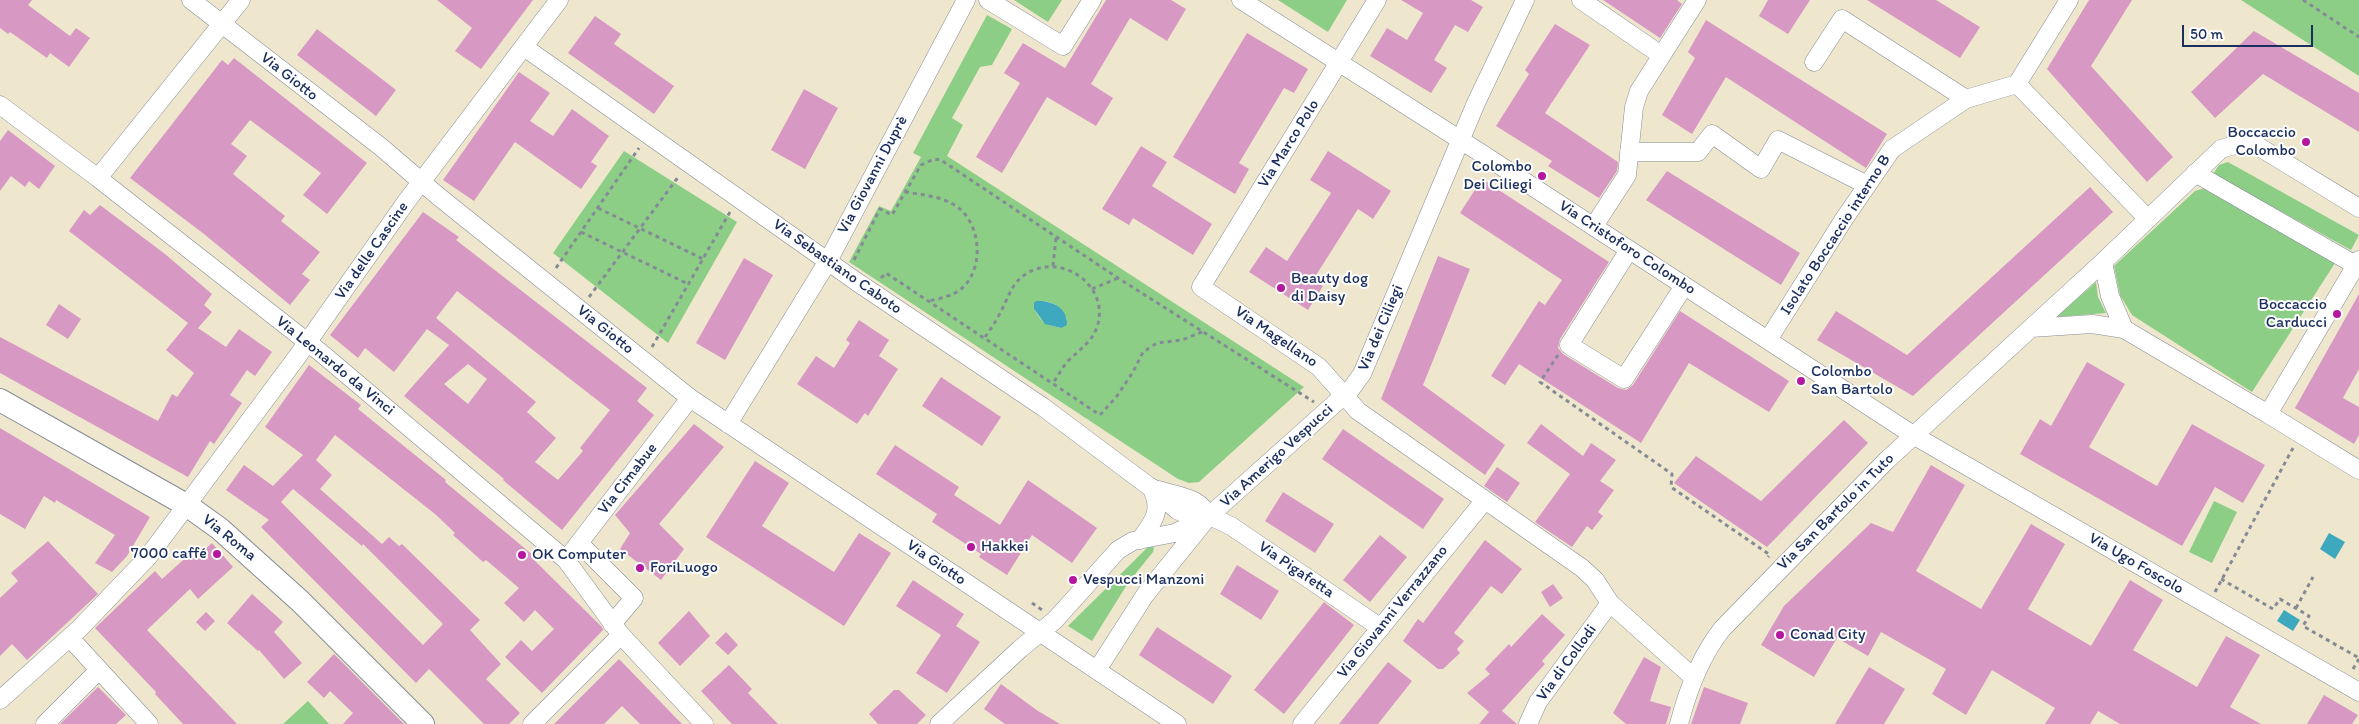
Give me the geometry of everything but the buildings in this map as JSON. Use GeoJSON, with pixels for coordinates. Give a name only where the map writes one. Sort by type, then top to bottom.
{"type":"FeatureCollection","features":[{"type":"Feature","properties":{"kind":"main road","name":"Via Roma"},"geometry":{"type":"LineString","coordinates":[[0,400],[188,506],[245,550],[423,724]]}},
{"type":"Feature","properties":{"kind":"street","name":"Via Giotto"},"geometry":{"type":"LineString","coordinates":[[191,0],[381,147],[690,398],[1177,724]]}},
{"type":"Feature","properties":{"kind":"street"},"geometry":{"type":"LineString","coordinates":[[98,178],[241,0]]}},
{"type":"Feature","properties":{"kind":"street","name":"Via delle Cascine"},"geometry":{"type":"LineString","coordinates":[[2,694],[70,638],[124,585],[148,558],[308,343],[422,182],[559,0]]}},
{"type":"Feature","properties":{"kind":"street","name":"Via Giovanni Duprè"},"geometry":{"type":"LineString","coordinates":[[728,424],[828,262],[966,0]]}},
{"type":"Feature","properties":{"kind":"street"},"geometry":{"type":"LineString","coordinates":[[988,0],[1063,46],[1092,0]]}},
{"type":"Feature","properties":{"kind":"street","name":"Via Cristoforo Colombo"},"geometry":{"type":"LineString","coordinates":[[1241,0],[1460,139],[1913,435]]}},
{"type":"Feature","properties":{"kind":"street","name":"Via Marco Polo"},"geometry":{"type":"LineString","coordinates":[[1201,287],[1377,0]]}},
{"type":"Feature","properties":{"kind":"street","name":"Via dei Ciliegi"},"geometry":{"type":"LineString","coordinates":[[1344,394],[1357,381],[1366,366],[1460,139],[1525,0]]}},
{"type":"Feature","properties":{"kind":"street"},"geometry":{"type":"LineString","coordinates":[[1581,0],[1661,55]]}},
{"type":"Feature","properties":{"kind":"street"},"geometry":{"type":"LineString","coordinates":[[1594,226],[1627,176],[1637,96],[1697,0]]}},
{"type":"Feature","properties":{"kind":"street"},"geometry":{"type":"LineString","coordinates":[[2069,0],[2017,84],[2148,219]]}},
{"type":"Feature","properties":{"kind":"street"},"geometry":{"type":"LineString","coordinates":[[1814,62],[1842,19],[1966,99]]}},
{"type":"Feature","properties":{"kind":"street","name":"Via Sebastiano Caboto"},"geometry":{"type":"LineString","coordinates":[[524,47],[828,262],[1042,408],[1150,487],[1172,506],[1195,518],[1208,517]]}},
{"type":"Feature","properties":{"kind":"street","name":"Isolato Boccaccio interno B"},"geometry":{"type":"LineString","coordinates":[[1768,340],[1867,184],[1892,149],[1966,99],[2017,84]]}},
{"type":"Feature","properties":{"kind":"street","name":"Via Leonardo da Vinci"},"geometry":{"type":"LineString","coordinates":[[0,105],[98,178],[308,343],[566,560],[616,630],[704,724]]}},
{"type":"Feature","properties":{"kind":"street"},"geometry":{"type":"LineString","coordinates":[[1629,152],[1698,152],[1712,134],[1761,169],[1778,140],[1867,184]]}},
{"type":"Feature","properties":{"kind":"street","name":"Via San Bartolo in Tuto"},"geometry":{"type":"LineString","coordinates":[[1679,724],[1694,678],[1709,646],[1722,629],[1887,460],[2103,262],[2221,149],[2238,144],[2256,145],[2359,208]]}},
{"type":"Feature","properties":{"kind":"street"},"geometry":{"type":"LineString","coordinates":[[2195,173],[2358,264],[2268,414]]}},
{"type":"Feature","properties":{"kind":"street"},"geometry":{"type":"LineString","coordinates":[[1629,250],[1569,345],[1624,379],[1684,286]]}},
{"type":"Feature","properties":{"kind":"street"},"geometry":{"type":"LineString","coordinates":[[2103,262],[2110,296],[2124,328]]}},
{"type":"Feature","properties":{"kind":"street","name":"Via Magellano"},"geometry":{"type":"LineString","coordinates":[[1201,287],[1319,367],[1344,394]]}},
{"type":"Feature","properties":{"kind":"street"},"geometry":{"type":"LineString","coordinates":[[2032,328],[2092,324],[2124,328],[2359,470]]}},
{"type":"Feature","properties":{"kind":"street"},"geometry":{"type":"LineString","coordinates":[[1344,394],[1358,411],[1582,568],[1595,580],[1610,603],[1694,678]]}},
{"type":"Feature","properties":{"kind":"street","name":"Via Amerigo Vespucci"},"geometry":{"type":"LineString","coordinates":[[1096,670],[1145,595],[1208,517],[1344,394]]}},
{"type":"Feature","properties":{"kind":"street","name":"Via Cimabue"},"geometry":{"type":"LineString","coordinates":[[566,560],[690,398]]}},
{"type":"Feature","properties":{"kind":"street","name":"Via Ugo Foscolo"},"geometry":{"type":"LineString","coordinates":[[1913,435],[2359,692]]}},
{"type":"Feature","properties":{"kind":"street"},"geometry":{"type":"LineString","coordinates":[[1150,487],[1158,506],[1147,538],[1163,552],[1164,570]]}},
{"type":"Feature","properties":{"kind":"street","name":"Via Giovanni Verrazzano"},"geometry":{"type":"LineString","coordinates":[[1302,724],[1485,500]]}},
{"type":"Feature","properties":{"kind":"street","name":"Via Amerigo Vespucci"},"geometry":{"type":"LineString","coordinates":[[948,721],[1039,633],[1055,620],[1118,550],[1147,538],[1184,530],[1208,517]]}},
{"type":"Feature","properties":{"kind":"street","name":"Via Pigafetta"},"geometry":{"type":"LineString","coordinates":[[1208,517],[1231,526],[1380,628]]}},
{"type":"Feature","properties":{"kind":"street"},"geometry":{"type":"LineString","coordinates":[[532,724],[616,630],[634,598],[579,543]]}},
{"type":"Feature","properties":{"kind":"street","name":"Via di Collodi"},"geometry":{"type":"LineString","coordinates":[[1528,724],[1538,702],[1610,603]]}},
{"type":"Feature","properties":{"kind":"street"},"geometry":{"type":"LineString","coordinates":[[70,638],[149,724]]}},
{"type":"Feature","properties":{"kind":"street"},"geometry":{"type":"LineString","coordinates":[[45,724],[99,670]]}},
{"type":"Feature","properties":{"kind":"path"},"geometry":{"type":"LineString","coordinates":[[2303,0],[2359,37]]}},
{"type":"Feature","properties":{"kind":"path"},"geometry":{"type":"LineString","coordinates":[[546,282],[648,136]]}},
{"type":"Feature","properties":{"kind":"path"},"geometry":{"type":"LineString","coordinates":[[860,265],[854,261],[880,209],[892,215],[921,165],[927,160],[941,160],[1118,278],[1314,402]]}},
{"type":"Feature","properties":{"kind":"path"},"geometry":{"type":"LineString","coordinates":[[580,309],[689,164]]}},
{"type":"Feature","properties":{"kind":"path"},"geometry":{"type":"LineString","coordinates":[[905,192],[933,197],[953,204],[963,211],[976,233],[978,255],[971,276],[955,293],[929,301]]}},
{"type":"Feature","properties":{"kind":"path"},"geometry":{"type":"LineString","coordinates":[[644,361],[738,198]]}},
{"type":"Feature","properties":{"kind":"path"},"geometry":{"type":"LineString","coordinates":[[598,208],[703,259]]}},
{"type":"Feature","properties":{"kind":"path"},"geometry":{"type":"LineString","coordinates":[[581,232],[688,284]]}},
{"type":"Feature","properties":{"kind":"path"},"geometry":{"type":"LineString","coordinates":[[1053,266],[1056,236]]}},
{"type":"Feature","properties":{"kind":"path"},"geometry":{"type":"LineString","coordinates":[[985,338],[1000,314],[1008,294],[1019,278],[1036,269],[1053,266],[1076,273],[1085,279],[1092,289],[1100,312],[1093,336],[1068,362],[1053,383]]}},
{"type":"Feature","properties":{"kind":"path"},"geometry":{"type":"LineString","coordinates":[[874,274],[881,278],[886,273],[1100,415],[1117,396],[1133,372],[1143,352],[1150,346],[1157,343],[1182,340],[1202,332]]}},
{"type":"Feature","properties":{"kind":"path"},"geometry":{"type":"LineString","coordinates":[[1092,289],[1118,278]]}},
{"type":"Feature","properties":{"kind":"path"},"geometry":{"type":"LineString","coordinates":[[1569,345],[1562,348],[1540,382],[1672,474],[1671,487],[1770,555],[1764,560]]}},
{"type":"Feature","properties":{"kind":"path"},"geometry":{"type":"LineString","coordinates":[[2207,605],[2301,434]]}},
{"type":"Feature","properties":{"kind":"path"},"geometry":{"type":"LineString","coordinates":[[2296,608],[2313,577]]}},
{"type":"Feature","properties":{"kind":"path"},"geometry":{"type":"LineString","coordinates":[[2221,579],[2274,609],[2280,599],[2296,608],[2309,616],[2303,626],[2359,658]]}},
{"type":"Feature","properties":{"kind":"path"},"geometry":{"type":"LineString","coordinates":[[1032,603],[1045,612]]}},
{"type":"Feature","properties":{"kind":"green space"},"geometry":{"type":"Polygon","coordinates":[[[1014,0],[1062,0],[1048,22],[1014,0]]]}},
{"type":"Feature","properties":{"kind":"green space"},"geometry":{"type":"Polygon","coordinates":[[[1278,0],[1347,0],[1328,32],[1278,0]]]}},
{"type":"Feature","properties":{"kind":"green space"},"geometry":{"type":"Polygon","coordinates":[[[2241,0],[2359,0],[2359,76],[2241,0]]]}},
{"type":"Feature","properties":{"kind":"green space"},"geometry":{"type":"Polygon","coordinates":[[[987,15],[1012,29],[992,65],[980,67],[952,118],[963,125],[947,156],[1304,387],[1199,482],[1189,483],[1178,479],[849,262],[879,206],[891,211],[921,157],[913,153],[987,15]],[[1042,301],[1034,309],[1040,318],[1045,323],[1061,328],[1067,319],[1063,312],[1058,306],[1042,301]]]}},
{"type":"Feature","properties":{"kind":"green space"},"geometry":{"type":"Polygon","coordinates":[[[624,151],[737,222],[668,343],[553,253],[624,151]]]}},
{"type":"Feature","properties":{"kind":"green space"},"geometry":{"type":"Polygon","coordinates":[[[2228,162],[2359,235],[2351,250],[2213,174],[2219,165],[2228,162]]]}},
{"type":"Feature","properties":{"kind":"green space"},"geometry":{"type":"Polygon","coordinates":[[[2205,188],[2335,263],[2252,392],[2132,315],[2120,295],[2114,266],[2195,191],[2205,188]]]}},
{"type":"Feature","properties":{"kind":"green space"},"geometry":{"type":"Polygon","coordinates":[[[2096,282],[2098,297],[2106,313],[2056,317],[2096,282]]]}},
{"type":"Feature","properties":{"kind":"green space"},"geometry":{"type":"Polygon","coordinates":[[[2214,501],[2237,512],[2212,563],[2189,552],[2214,501]]]}},
{"type":"Feature","properties":{"kind":"green space"},"geometry":{"type":"Polygon","coordinates":[[[1150,545],[1154,548],[1153,552],[1128,583],[1092,641],[1068,626],[1150,545]]]}},
{"type":"Feature","properties":{"kind":"green space"},"geometry":{"type":"Polygon","coordinates":[[[308,701],[329,724],[283,724],[308,701]]]}},
{"type":"Feature","properties":{"kind":"water"},"geometry":{"type":"Polygon","coordinates":[[[1036,301],[1053,303],[1062,309],[1067,319],[1067,325],[1061,328],[1045,324],[1034,309],[1036,301]]]}},
{"type":"Feature","properties":{"kind":"water"},"geometry":{"type":"Polygon","coordinates":[[[2329,533],[2345,542],[2335,559],[2320,549],[2329,533]]]}},
{"type":"Feature","properties":{"kind":"water"},"geometry":{"type":"Polygon","coordinates":[[[2284,610],[2300,620],[2293,631],[2277,621],[2284,610]]]}},
{"type":"Feature","properties":{"kind":"place","name":"Boccaccio Colombo"},"geometry":{"type":"Point","coordinates":[2306,142]}},
{"type":"Feature","properties":{"kind":"place","name":"Colombo Dei Ciliegi"},"geometry":{"type":"Point","coordinates":[1542,176]}},
{"type":"Feature","properties":{"kind":"place","name":"Beauty dog di Daisy"},"geometry":{"type":"Point","coordinates":[1281,288]}},
{"type":"Feature","properties":{"kind":"place","name":"Boccaccio Carducci"},"geometry":{"type":"Point","coordinates":[2337,314]}},
{"type":"Feature","properties":{"kind":"place","name":"Colombo San Bartolo"},"geometry":{"type":"Point","coordinates":[1801,381]}},
{"type":"Feature","properties":{"kind":"place","name":"Hakkei"},"geometry":{"type":"Point","coordinates":[971,547]}},
{"type":"Feature","properties":{"kind":"place","name":"7000 caffé"},"geometry":{"type":"Point","coordinates":[217,554]}},
{"type":"Feature","properties":{"kind":"place","name":"OK Computer"},"geometry":{"type":"Point","coordinates":[522,555]}},
{"type":"Feature","properties":{"kind":"place","name":"ForiLuogo"},"geometry":{"type":"Point","coordinates":[640,568]}},
{"type":"Feature","properties":{"kind":"place","name":"Vespucci Manzoni"},"geometry":{"type":"Point","coordinates":[1073,580]}},
{"type":"Feature","properties":{"kind":"place","name":"Conad City"},"geometry":{"type":"Point","coordinates":[1780,635]}}]}
